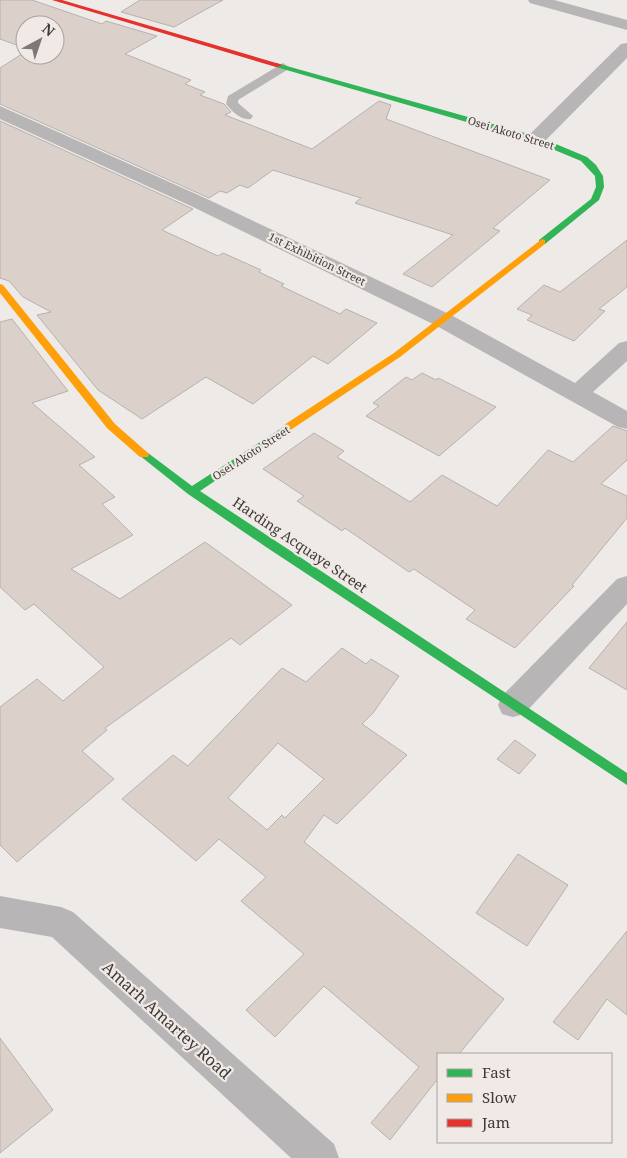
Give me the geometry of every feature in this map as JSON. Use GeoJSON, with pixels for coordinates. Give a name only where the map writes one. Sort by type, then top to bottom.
{"type":"FeatureCollection","features":[{"type":"Feature","properties":{"kind":"street","name":"Osei Akoto Street"},"geometry":{"type":"LineString","coordinates":[[55,0],[536,139],[592,164],[600,175],[601,190],[595,200],[443,320],[397,355],[192,491]]}},
{"type":"Feature","properties":{"kind":"street"},"geometry":{"type":"LineString","coordinates":[[536,0],[627,25]]}},
{"type":"Feature","properties":{"kind":"street"},"geometry":{"type":"LineString","coordinates":[[536,139],[627,48]]}},
{"type":"Feature","properties":{"kind":"street","name":"1st Exhibition Street"},"geometry":{"type":"LineString","coordinates":[[0,112],[198,202],[443,320],[627,421]]}},
{"type":"Feature","properties":{"kind":"street","name":"Harding Acquaye Street"},"geometry":{"type":"LineString","coordinates":[[0,287],[111,426],[143,454],[192,491],[627,780]]}},
{"type":"Feature","properties":{"kind":"street"},"geometry":{"type":"LineString","coordinates":[[577,394],[627,348]]}},
{"type":"Feature","properties":{"kind":"street"},"geometry":{"type":"LineString","coordinates":[[513,705],[627,586]]}},
{"type":"Feature","properties":{"kind":"street","name":"Amarh Amartey Road"},"geometry":{"type":"LineString","coordinates":[[0,912],[62,923],[320,1158]]}},
{"type":"Feature","properties":{"kind":"lane"},"geometry":{"type":"LineString","coordinates":[[247,116],[232,104],[232,99],[283,67]]}},
{"type":"Feature","properties":{"kind":"building"},"geometry":{"type":"Polygon","coordinates":[[[0,0],[32,0],[102,24],[106,21],[157,36],[125,54],[191,80],[185,84],[205,92],[200,95],[224,104],[231,112],[225,115],[312,149],[379,101],[391,105],[386,119],[550,180],[493,228],[500,231],[432,287],[403,274],[453,235],[355,203],[361,198],[273,170],[248,188],[240,185],[227,193],[220,191],[209,198],[0,104],[0,68],[15,58],[15,65],[65,65],[65,15],[15,15],[15,44],[0,39],[0,0]]]}},
{"type":"Feature","properties":{"kind":"building"},"geometry":{"type":"Polygon","coordinates":[[[140,0],[223,0],[174,27],[121,12],[140,0]]]}},
{"type":"Feature","properties":{"kind":"building"},"geometry":{"type":"Polygon","coordinates":[[[0,121],[193,209],[162,230],[218,256],[223,253],[261,270],[259,272],[284,284],[281,286],[340,314],[346,309],[377,323],[328,364],[313,356],[253,404],[206,377],[142,419],[98,390],[37,315],[51,312],[23,297],[9,281],[0,278],[0,121]]]}},
{"type":"Feature","properties":{"kind":"building"},"geometry":{"type":"Polygon","coordinates":[[[627,240],[627,287],[599,309],[605,311],[574,341],[527,320],[532,315],[517,309],[544,285],[560,292],[627,240]]]}},
{"type":"Feature","properties":{"kind":"building"},"geometry":{"type":"Polygon","coordinates":[[[12,319],[68,391],[32,403],[95,457],[79,465],[115,497],[102,504],[133,535],[71,569],[120,599],[205,542],[292,605],[240,645],[231,638],[105,728],[107,730],[82,751],[114,779],[17,862],[0,845],[0,707],[37,679],[63,701],[104,667],[34,604],[25,610],[0,587],[0,322],[12,319]]]}},
{"type":"Feature","properties":{"kind":"building"},"geometry":{"type":"Polygon","coordinates":[[[422,373],[436,380],[438,378],[496,407],[439,456],[366,416],[379,406],[373,403],[406,377],[412,380],[422,373]]]}},
{"type":"Feature","properties":{"kind":"building"},"geometry":{"type":"Polygon","coordinates":[[[613,426],[627,431],[627,460],[601,484],[627,496],[627,518],[572,585],[574,586],[515,648],[466,619],[475,610],[414,569],[409,572],[345,528],[342,531],[297,501],[304,496],[263,469],[314,433],[344,451],[337,457],[410,502],[442,475],[497,506],[548,450],[573,462],[613,426]]]}},
{"type":"Feature","properties":{"kind":"building"},"geometry":{"type":"Polygon","coordinates":[[[627,622],[627,690],[589,668],[627,622]]]}},
{"type":"Feature","properties":{"kind":"building"},"geometry":{"type":"Polygon","coordinates":[[[342,648],[366,664],[371,659],[399,676],[373,713],[362,724],[407,755],[337,824],[324,815],[304,842],[504,999],[460,1053],[437,1053],[437,1082],[390,1140],[371,1123],[419,1067],[324,986],[275,1037],[246,1010],[304,954],[241,901],[266,877],[219,839],[196,861],[122,799],[173,755],[188,766],[282,668],[306,682],[342,648]],[[278,743],[228,798],[267,830],[282,815],[285,818],[324,779],[278,743]]]}},
{"type":"Feature","properties":{"kind":"building"},"geometry":{"type":"Polygon","coordinates":[[[515,740],[536,755],[519,774],[497,759],[515,740]]]}},
{"type":"Feature","properties":{"kind":"building"},"geometry":{"type":"Polygon","coordinates":[[[518,854],[568,885],[527,946],[476,913],[518,854]]]}},
{"type":"Feature","properties":{"kind":"building"},"geometry":{"type":"Polygon","coordinates":[[[627,931],[627,1015],[607,999],[578,1040],[553,1022],[627,931]]]}},
{"type":"Feature","properties":{"kind":"building"},"geometry":{"type":"Polygon","coordinates":[[[0,1038],[53,1110],[0,1153],[0,1038]]]}},
{"type":"Feature","properties":{"kind":"traffic: fast"},"geometry":{"type":"LineString","coordinates":[[279,65],[536,139],[584,159],[599,176],[600,187],[595,200],[542,242]]}},
{"type":"Feature","properties":{"kind":"traffic: fast"},"geometry":{"type":"LineString","coordinates":[[192,491],[288,427]]}},
{"type":"Feature","properties":{"kind":"traffic: fast"},"geometry":{"type":"LineString","coordinates":[[144,455],[192,491],[270,544],[627,780]]}},
{"type":"Feature","properties":{"kind":"traffic: slow"},"geometry":{"type":"LineString","coordinates":[[288,427],[397,355],[542,242]]}},
{"type":"Feature","properties":{"kind":"traffic: slow"},"geometry":{"type":"LineString","coordinates":[[0,287],[111,426],[144,455]]}},
{"type":"Feature","properties":{"kind":"traffic: jam"},"geometry":{"type":"LineString","coordinates":[[55,0],[279,65]]}}]}
